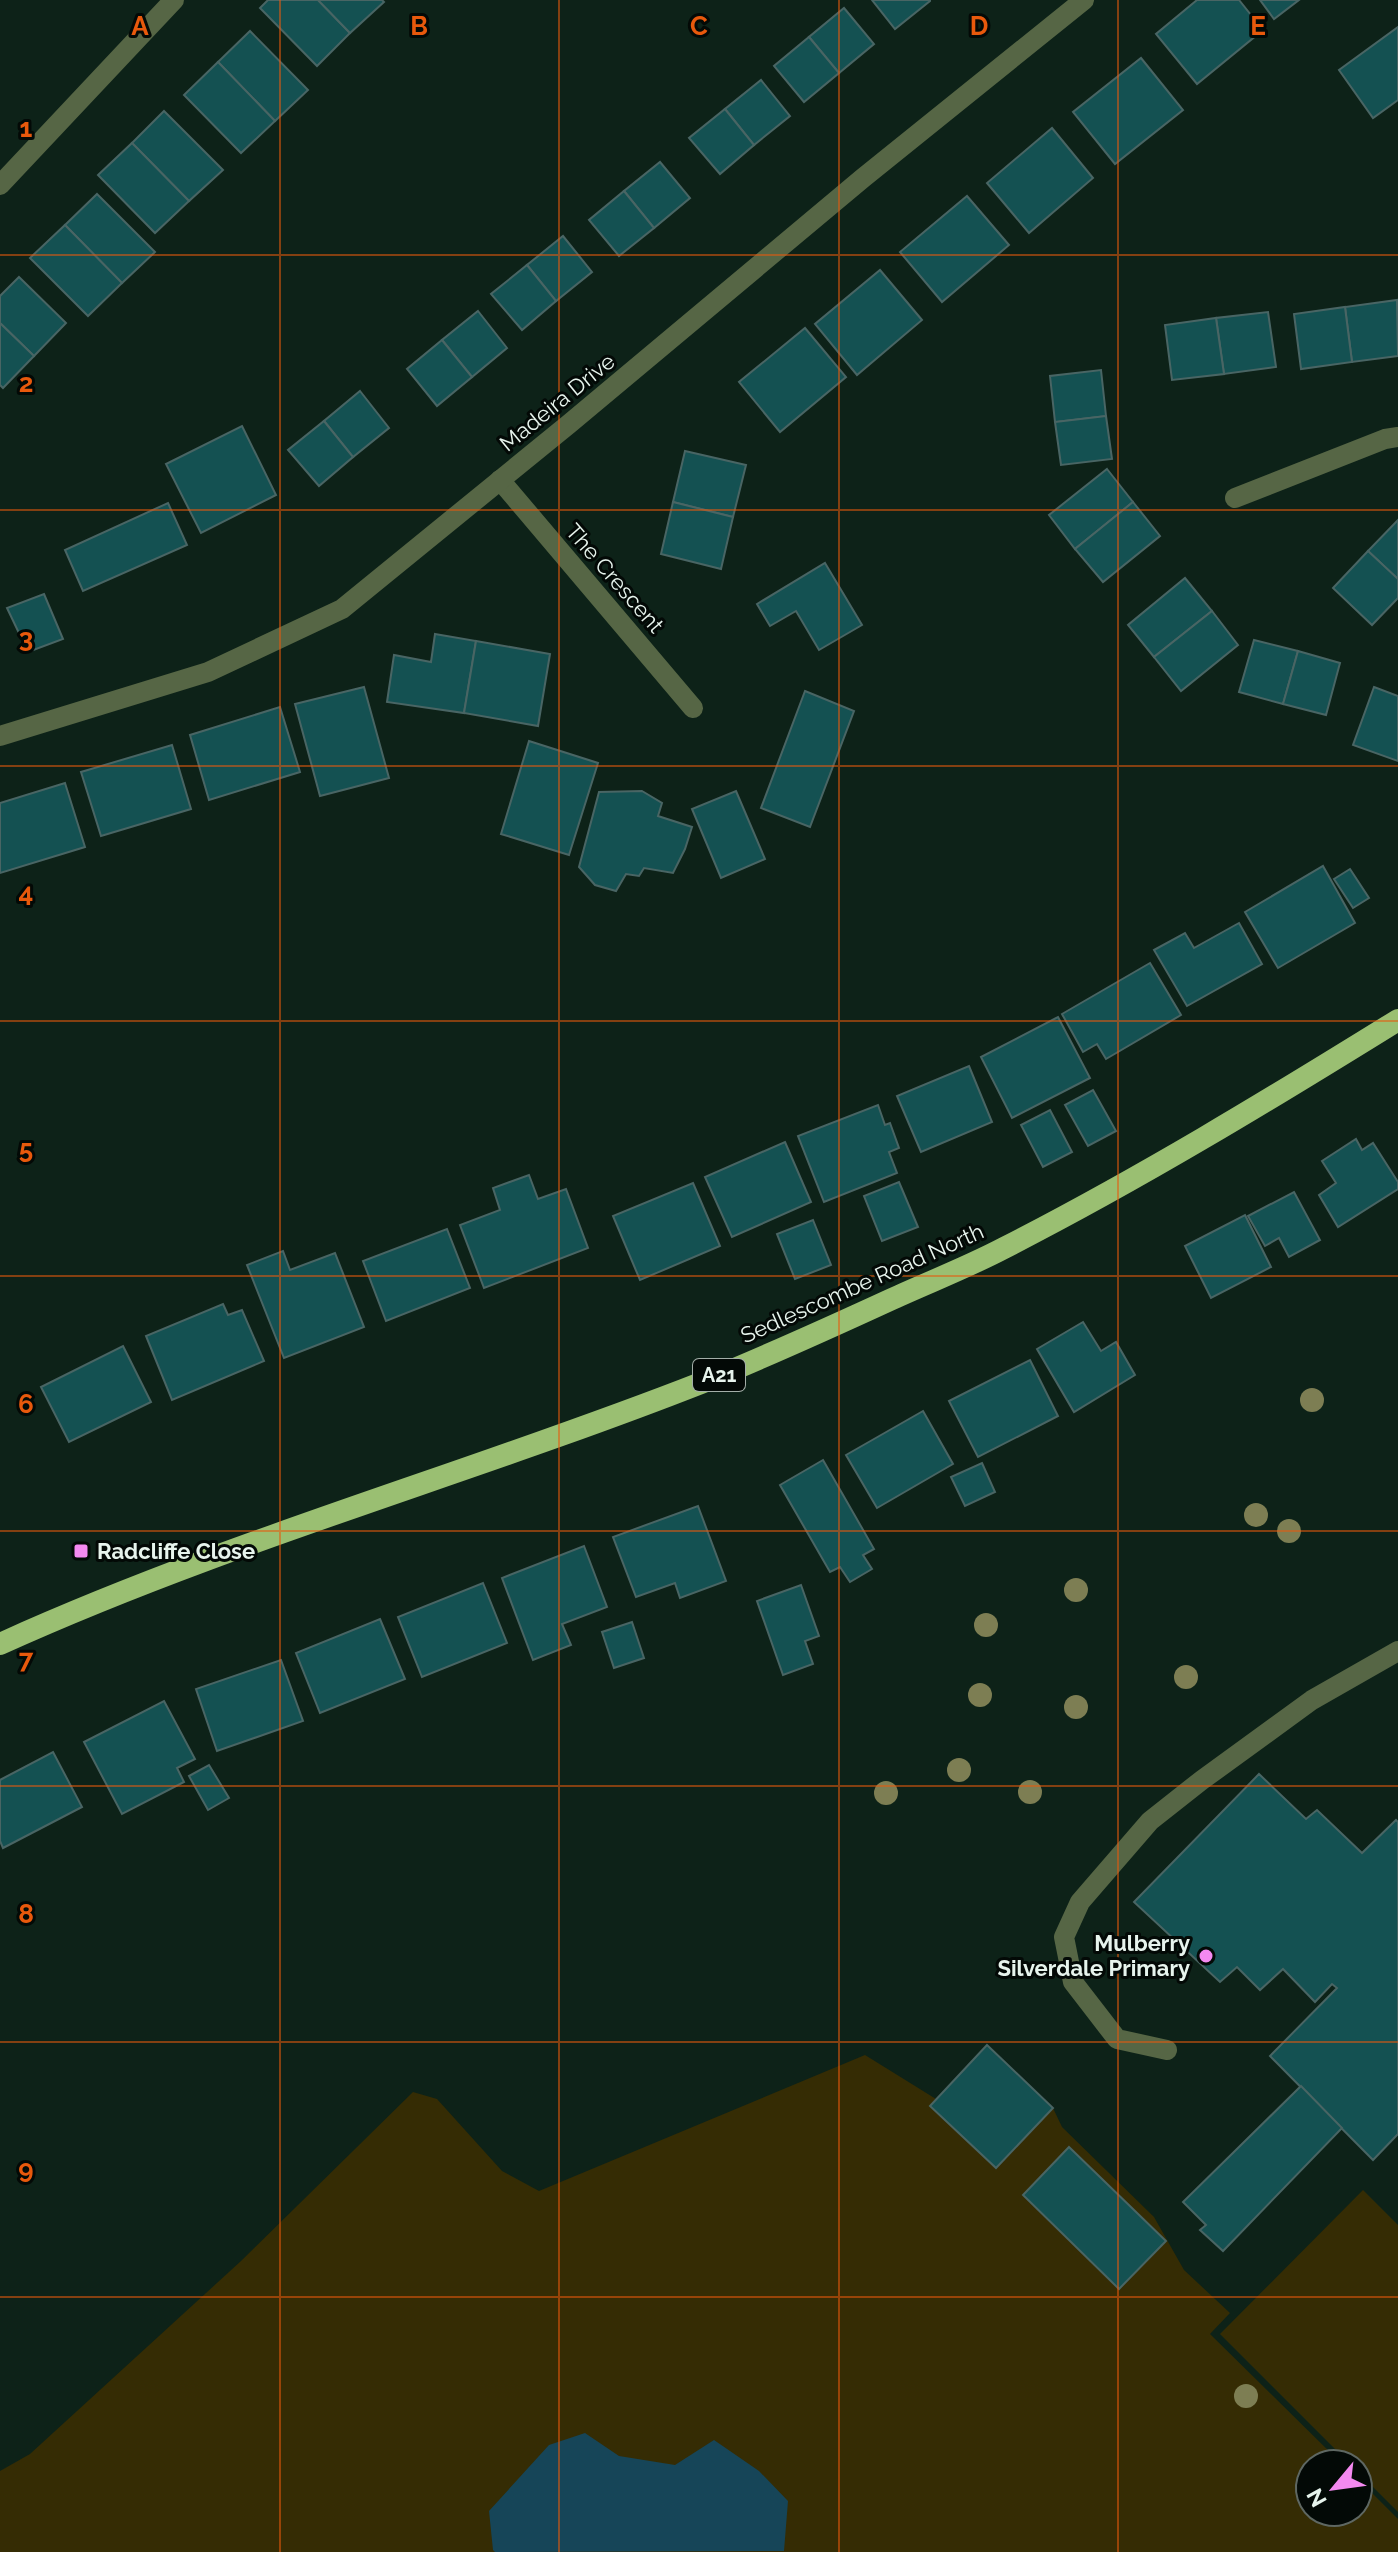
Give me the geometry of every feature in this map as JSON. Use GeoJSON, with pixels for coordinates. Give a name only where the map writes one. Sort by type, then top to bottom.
{"type":"FeatureCollection","features":[{"type":"Feature","properties":{"kind":"highway","name":"Sedlescombe Road North"},"geometry":{"type":"LineString","coordinates":[[0,1644],[74,1611],[239,1548],[701,1383],[839,1324],[1002,1249],[1129,1181],[1398,1020]]}},
{"type":"Feature","properties":{"kind":"street"},"geometry":{"type":"LineString","coordinates":[[0,185],[174,0]]}},
{"type":"Feature","properties":{"kind":"street","name":"Madeira Drive"},"geometry":{"type":"LineString","coordinates":[[0,736],[208,672],[342,609],[863,178],[1084,0]]}},
{"type":"Feature","properties":{"kind":"street"},"geometry":{"type":"LineString","coordinates":[[1235,498],[1385,439],[1398,437]]}},
{"type":"Feature","properties":{"kind":"street","name":"The Crescent"},"geometry":{"type":"LineString","coordinates":[[500,480],[693,708]]}},
{"type":"Feature","properties":{"kind":"street"},"geometry":{"type":"LineString","coordinates":[[1167,2050],[1117,2039],[1073,1982],[1064,1937],[1080,1902],[1150,1821],[1191,1788],[1312,1700],[1398,1651]]}},
{"type":"Feature","properties":{"kind":"shaded area"},"geometry":{"type":"Polygon","coordinates":[[[865,2055],[936,2099],[930,2106],[996,2168],[1053,2108],[1062,2127],[1154,2217],[1184,2270],[1230,2313],[1210,2334],[1326,2448],[1294,2448],[1294,2528],[1374,2528],[1374,2495],[1398,2519],[1398,2552],[0,2552],[0,2471],[30,2454],[241,2261],[413,2092],[437,2099],[502,2171],[539,2191],[865,2055]]]}},
{"type":"Feature","properties":{"kind":"shaded area"},"geometry":{"type":"Polygon","coordinates":[[[1363,2190],[1398,2225],[1398,2512],[1374,2488],[1374,2448],[1334,2448],[1220,2334],[1363,2190]]]}},
{"type":"Feature","properties":{"kind":"water"},"geometry":{"type":"Polygon","coordinates":[[[585,2433],[619,2456],[675,2465],[714,2440],[759,2471],[788,2501],[784,2551],[495,2552],[489,2511],[549,2445],[585,2433]]]}},
{"type":"Feature","properties":{"kind":"building"},"geometry":{"type":"Polygon","coordinates":[[[268,0],[318,0],[350,33],[317,66],[260,8],[268,0]]]}},
{"type":"Feature","properties":{"kind":"building"},"geometry":{"type":"Polygon","coordinates":[[[318,0],[382,0],[384,2],[350,33],[318,0]]]}},
{"type":"Feature","properties":{"kind":"building"},"geometry":{"type":"Polygon","coordinates":[[[872,0],[930,0],[930,1],[895,29],[872,0]]]}},
{"type":"Feature","properties":{"kind":"building"},"geometry":{"type":"Polygon","coordinates":[[[1197,0],[1239,0],[1263,30],[1197,84],[1156,34],[1197,0]]]}},
{"type":"Feature","properties":{"kind":"building"},"geometry":{"type":"Polygon","coordinates":[[[1260,0],[1299,0],[1274,19],[1260,0]]]}},
{"type":"Feature","properties":{"kind":"building"},"geometry":{"type":"Polygon","coordinates":[[[844,8],[874,44],[839,73],[809,37],[844,8]]]}},
{"type":"Feature","properties":{"kind":"building"},"geometry":{"type":"Polygon","coordinates":[[[1398,27],[1398,100],[1373,118],[1339,70],[1398,27]]]}},
{"type":"Feature","properties":{"kind":"building"},"geometry":{"type":"Polygon","coordinates":[[[250,31],[308,90],[275,121],[218,62],[250,31]]]}},
{"type":"Feature","properties":{"kind":"building"},"geometry":{"type":"Polygon","coordinates":[[[809,37],[839,73],[804,102],[774,66],[809,37]]]}},
{"type":"Feature","properties":{"kind":"building"},"geometry":{"type":"Polygon","coordinates":[[[1141,58],[1183,110],[1115,164],[1073,112],[1141,58]]]}},
{"type":"Feature","properties":{"kind":"building"},"geometry":{"type":"Polygon","coordinates":[[[218,62],[275,121],[241,153],[184,95],[218,62]]]}},
{"type":"Feature","properties":{"kind":"building"},"geometry":{"type":"Polygon","coordinates":[[[761,80],[790,116],[754,145],[725,109],[761,80]]]}},
{"type":"Feature","properties":{"kind":"building"},"geometry":{"type":"Polygon","coordinates":[[[725,109],[754,145],[720,174],[689,138],[725,109]]]}},
{"type":"Feature","properties":{"kind":"building"},"geometry":{"type":"Polygon","coordinates":[[[164,111],[223,170],[189,201],[132,143],[164,111]]]}},
{"type":"Feature","properties":{"kind":"building"},"geometry":{"type":"Polygon","coordinates":[[[1052,128],[1093,178],[1029,233],[987,183],[1052,128]]]}},
{"type":"Feature","properties":{"kind":"building"},"geometry":{"type":"Polygon","coordinates":[[[132,143],[189,201],[155,233],[98,175],[132,143]]]}},
{"type":"Feature","properties":{"kind":"building"},"geometry":{"type":"Polygon","coordinates":[[[660,162],[690,198],[654,228],[624,191],[660,162]]]}},
{"type":"Feature","properties":{"kind":"building"},"geometry":{"type":"Polygon","coordinates":[[[624,191],[654,228],[619,256],[589,220],[624,191]]]}},
{"type":"Feature","properties":{"kind":"building"},"geometry":{"type":"Polygon","coordinates":[[[97,194],[155,252],[122,283],[65,225],[97,194]]]}},
{"type":"Feature","properties":{"kind":"building"},"geometry":{"type":"Polygon","coordinates":[[[967,196],[1009,245],[942,302],[900,252],[967,196]]]}},
{"type":"Feature","properties":{"kind":"building"},"geometry":{"type":"Polygon","coordinates":[[[65,225],[122,283],[88,316],[30,258],[65,225]]]}},
{"type":"Feature","properties":{"kind":"building"},"geometry":{"type":"Polygon","coordinates":[[[563,236],[592,272],[556,301],[527,265],[563,236]]]}},
{"type":"Feature","properties":{"kind":"building"},"geometry":{"type":"Polygon","coordinates":[[[527,265],[556,301],[522,330],[491,294],[527,265]]]}},
{"type":"Feature","properties":{"kind":"building"},"geometry":{"type":"Polygon","coordinates":[[[880,270],[922,320],[857,375],[815,324],[880,270]]]}},
{"type":"Feature","properties":{"kind":"building"},"geometry":{"type":"Polygon","coordinates":[[[19,277],[66,323],[34,356],[0,323],[0,296],[19,277]]]}},
{"type":"Feature","properties":{"kind":"building"},"geometry":{"type":"Polygon","coordinates":[[[1397,300],[1398,356],[1352,362],[1345,307],[1397,300]]]}},
{"type":"Feature","properties":{"kind":"building"},"geometry":{"type":"Polygon","coordinates":[[[1345,307],[1352,362],[1301,369],[1294,314],[1345,307]]]}},
{"type":"Feature","properties":{"kind":"building"},"geometry":{"type":"Polygon","coordinates":[[[478,311],[507,348],[472,377],[442,340],[478,311]]]}},
{"type":"Feature","properties":{"kind":"building"},"geometry":{"type":"Polygon","coordinates":[[[1268,312],[1276,367],[1224,374],[1216,318],[1268,312]]]}},
{"type":"Feature","properties":{"kind":"building"},"geometry":{"type":"Polygon","coordinates":[[[1216,318],[1224,374],[1172,380],[1165,325],[1216,318]]]}},
{"type":"Feature","properties":{"kind":"building"},"geometry":{"type":"Polygon","coordinates":[[[0,323],[34,356],[3,388],[0,385],[0,323]]]}},
{"type":"Feature","properties":{"kind":"building"},"geometry":{"type":"Polygon","coordinates":[[[805,328],[846,377],[780,432],[739,382],[805,328]]]}},
{"type":"Feature","properties":{"kind":"building"},"geometry":{"type":"Polygon","coordinates":[[[442,340],[472,377],[437,406],[407,369],[442,340]]]}},
{"type":"Feature","properties":{"kind":"building"},"geometry":{"type":"Polygon","coordinates":[[[1101,370],[1106,416],[1055,422],[1050,376],[1101,370]]]}},
{"type":"Feature","properties":{"kind":"building"},"geometry":{"type":"Polygon","coordinates":[[[360,391],[389,428],[353,457],[324,421],[360,391]]]}},
{"type":"Feature","properties":{"kind":"building"},"geometry":{"type":"Polygon","coordinates":[[[1106,416],[1112,459],[1061,465],[1055,422],[1106,416]]]}},
{"type":"Feature","properties":{"kind":"building"},"geometry":{"type":"Polygon","coordinates":[[[324,421],[353,457],[319,486],[288,450],[324,421]]]}},
{"type":"Feature","properties":{"kind":"building"},"geometry":{"type":"Polygon","coordinates":[[[242,426],[276,495],[201,533],[166,464],[242,426]]]}},
{"type":"Feature","properties":{"kind":"building"},"geometry":{"type":"Polygon","coordinates":[[[685,451],[746,465],[733,517],[673,502],[685,451]]]}},
{"type":"Feature","properties":{"kind":"building"},"geometry":{"type":"Polygon","coordinates":[[[1107,469],[1133,502],[1075,549],[1049,515],[1107,469]]]}},
{"type":"Feature","properties":{"kind":"building"},"geometry":{"type":"Polygon","coordinates":[[[673,502],[733,517],[721,569],[661,554],[673,502]]]}},
{"type":"Feature","properties":{"kind":"building"},"geometry":{"type":"Polygon","coordinates":[[[1133,502],[1160,536],[1103,582],[1075,549],[1133,502]]]}},
{"type":"Feature","properties":{"kind":"building"},"geometry":{"type":"Polygon","coordinates":[[[168,503],[187,545],[83,591],[65,550],[168,503]]]}},
{"type":"Feature","properties":{"kind":"building"},"geometry":{"type":"Polygon","coordinates":[[[1398,520],[1398,579],[1368,551],[1398,520]]]}},
{"type":"Feature","properties":{"kind":"building"},"geometry":{"type":"Polygon","coordinates":[[[1368,551],[1398,579],[1398,598],[1372,625],[1333,588],[1368,551]]]}},
{"type":"Feature","properties":{"kind":"building"},"geometry":{"type":"Polygon","coordinates":[[[825,563],[862,625],[819,650],[796,611],[770,626],[757,604],[825,563]]]}},
{"type":"Feature","properties":{"kind":"building"},"geometry":{"type":"Polygon","coordinates":[[[1185,578],[1212,611],[1154,657],[1128,625],[1185,578]]]}},
{"type":"Feature","properties":{"kind":"building"},"geometry":{"type":"Polygon","coordinates":[[[44,594],[63,639],[28,652],[7,608],[44,594]]]}},
{"type":"Feature","properties":{"kind":"building"},"geometry":{"type":"Polygon","coordinates":[[[1212,611],[1238,645],[1181,691],[1154,657],[1212,611]]]}},
{"type":"Feature","properties":{"kind":"building"},"geometry":{"type":"Polygon","coordinates":[[[435,634],[476,641],[464,713],[387,702],[394,655],[431,662],[435,634]]]}},
{"type":"Feature","properties":{"kind":"building"},"geometry":{"type":"Polygon","coordinates":[[[1254,640],[1298,651],[1283,704],[1239,692],[1254,640]]]}},
{"type":"Feature","properties":{"kind":"building"},"geometry":{"type":"Polygon","coordinates":[[[476,641],[550,654],[538,726],[464,713],[476,641]]]}},
{"type":"Feature","properties":{"kind":"building"},"geometry":{"type":"Polygon","coordinates":[[[1298,651],[1340,663],[1326,715],[1283,704],[1298,651]]]}},
{"type":"Feature","properties":{"kind":"building"},"geometry":{"type":"Polygon","coordinates":[[[364,687],[389,778],[320,796],[295,704],[364,687]]]}},
{"type":"Feature","properties":{"kind":"building"},"geometry":{"type":"Polygon","coordinates":[[[1374,687],[1398,696],[1398,761],[1353,745],[1374,687]]]}},
{"type":"Feature","properties":{"kind":"building"},"geometry":{"type":"Polygon","coordinates":[[[805,691],[854,711],[810,827],[761,808],[805,691]]]}},
{"type":"Feature","properties":{"kind":"building"},"geometry":{"type":"Polygon","coordinates":[[[280,707],[300,772],[209,800],[190,735],[280,707]]]}},
{"type":"Feature","properties":{"kind":"building"},"geometry":{"type":"Polygon","coordinates":[[[529,741],[598,763],[569,855],[501,834],[529,741]]]}},
{"type":"Feature","properties":{"kind":"building"},"geometry":{"type":"Polygon","coordinates":[[[172,745],[191,809],[101,836],[81,772],[172,745]]]}},
{"type":"Feature","properties":{"kind":"building"},"geometry":{"type":"Polygon","coordinates":[[[65,783],[85,847],[0,873],[0,803],[65,783]]]}},
{"type":"Feature","properties":{"kind":"building"},"geometry":{"type":"Polygon","coordinates":[[[642,791],[662,803],[658,816],[692,827],[673,873],[644,868],[639,876],[626,874],[616,891],[595,885],[579,867],[599,792],[642,791]]]}},
{"type":"Feature","properties":{"kind":"building"},"geometry":{"type":"Polygon","coordinates":[[[736,791],[765,859],[721,878],[692,809],[736,791]]]}},
{"type":"Feature","properties":{"kind":"building"},"geometry":{"type":"Polygon","coordinates":[[[1323,866],[1355,923],[1278,968],[1245,912],[1323,866]]]}},
{"type":"Feature","properties":{"kind":"building"},"geometry":{"type":"Polygon","coordinates":[[[1350,869],[1369,898],[1353,908],[1334,879],[1350,869]]]}},
{"type":"Feature","properties":{"kind":"building"},"geometry":{"type":"Polygon","coordinates":[[[1239,923],[1262,964],[1187,1006],[1154,950],[1185,933],[1194,948],[1239,923]]]}},
{"type":"Feature","properties":{"kind":"building"},"geometry":{"type":"Polygon","coordinates":[[[1150,963],[1181,1015],[1106,1059],[1097,1044],[1083,1052],[1062,1014],[1150,963]]]}},
{"type":"Feature","properties":{"kind":"building"},"geometry":{"type":"Polygon","coordinates":[[[1058,1017],[1090,1078],[1012,1118],[981,1057],[1058,1017]]]}},
{"type":"Feature","properties":{"kind":"building"},"geometry":{"type":"Polygon","coordinates":[[[969,1066],[992,1122],[921,1152],[897,1096],[969,1066]]]}},
{"type":"Feature","properties":{"kind":"building"},"geometry":{"type":"Polygon","coordinates":[[[1093,1090],[1116,1131],[1088,1146],[1065,1105],[1093,1090]]]}},
{"type":"Feature","properties":{"kind":"building"},"geometry":{"type":"Polygon","coordinates":[[[878,1105],[885,1125],[890,1123],[899,1148],[889,1152],[897,1173],[824,1202],[798,1136],[878,1105]]]}},
{"type":"Feature","properties":{"kind":"building"},"geometry":{"type":"Polygon","coordinates":[[[1050,1110],[1072,1152],[1043,1167],[1021,1125],[1050,1110]]]}},
{"type":"Feature","properties":{"kind":"building"},"geometry":{"type":"Polygon","coordinates":[[[1356,1139],[1362,1150],[1373,1143],[1398,1182],[1398,1189],[1338,1227],[1319,1195],[1336,1183],[1322,1161],[1356,1139]]]}},
{"type":"Feature","properties":{"kind":"building"},"geometry":{"type":"Polygon","coordinates":[[[785,1142],[811,1202],[732,1237],[705,1177],[785,1142]]]}},
{"type":"Feature","properties":{"kind":"building"},"geometry":{"type":"Polygon","coordinates":[[[529,1175],[538,1199],[566,1189],[588,1248],[484,1288],[460,1225],[500,1210],[493,1188],[529,1175]]]}},
{"type":"Feature","properties":{"kind":"building"},"geometry":{"type":"Polygon","coordinates":[[[899,1182],[918,1227],[882,1241],[864,1196],[899,1182]]]}},
{"type":"Feature","properties":{"kind":"building"},"geometry":{"type":"Polygon","coordinates":[[[693,1183],[720,1246],[640,1280],[613,1216],[693,1183]]]}},
{"type":"Feature","properties":{"kind":"building"},"geometry":{"type":"Polygon","coordinates":[[[1294,1192],[1320,1240],[1289,1257],[1279,1238],[1265,1246],[1248,1216],[1294,1192]]]}},
{"type":"Feature","properties":{"kind":"building"},"geometry":{"type":"Polygon","coordinates":[[[1245,1215],[1271,1267],[1211,1298],[1185,1246],[1245,1215]]]}},
{"type":"Feature","properties":{"kind":"building"},"geometry":{"type":"Polygon","coordinates":[[[813,1220],[831,1265],[795,1279],[777,1234],[813,1220]]]}},
{"type":"Feature","properties":{"kind":"building"},"geometry":{"type":"Polygon","coordinates":[[[447,1229],[470,1288],[386,1321],[363,1261],[447,1229]]]}},
{"type":"Feature","properties":{"kind":"building"},"geometry":{"type":"Polygon","coordinates":[[[283,1251],[290,1270],[335,1253],[364,1327],[284,1358],[247,1265],[283,1251]]]}},
{"type":"Feature","properties":{"kind":"building"},"geometry":{"type":"Polygon","coordinates":[[[223,1304],[228,1315],[242,1310],[264,1361],[172,1400],[146,1336],[223,1304]]]}},
{"type":"Feature","properties":{"kind":"building"},"geometry":{"type":"Polygon","coordinates":[[[1083,1322],[1101,1351],[1116,1342],[1135,1375],[1074,1412],[1037,1349],[1083,1322]]]}},
{"type":"Feature","properties":{"kind":"building"},"geometry":{"type":"Polygon","coordinates":[[[123,1346],[151,1402],[69,1442],[41,1387],[123,1346]]]}},
{"type":"Feature","properties":{"kind":"building"},"geometry":{"type":"Polygon","coordinates":[[[1030,1360],[1058,1416],[978,1457],[949,1401],[1030,1360]]]}},
{"type":"Feature","properties":{"kind":"building"},"geometry":{"type":"Polygon","coordinates":[[[923,1411],[953,1464],[877,1508],[846,1455],[923,1411]]]}},
{"type":"Feature","properties":{"kind":"building"},"geometry":{"type":"Polygon","coordinates":[[[823,1460],[874,1549],[863,1555],[872,1569],[850,1582],[840,1567],[830,1572],[780,1485],[823,1460]]]}},
{"type":"Feature","properties":{"kind":"building"},"geometry":{"type":"Polygon","coordinates":[[[982,1463],[995,1492],[965,1506],[951,1477],[982,1463]]]}},
{"type":"Feature","properties":{"kind":"building"},"geometry":{"type":"Polygon","coordinates":[[[698,1506],[726,1581],[680,1598],[675,1583],[636,1597],[613,1537],[698,1506]]]}},
{"type":"Feature","properties":{"kind":"building"},"geometry":{"type":"Polygon","coordinates":[[[584,1546],[607,1607],[562,1624],[571,1645],[533,1660],[502,1578],[584,1546]]]}},
{"type":"Feature","properties":{"kind":"building"},"geometry":{"type":"Polygon","coordinates":[[[483,1583],[507,1643],[422,1677],[398,1617],[483,1583]]]}},
{"type":"Feature","properties":{"kind":"building"},"geometry":{"type":"Polygon","coordinates":[[[801,1585],[819,1636],[805,1641],[813,1664],[783,1675],[757,1601],[801,1585]]]}},
{"type":"Feature","properties":{"kind":"building"},"geometry":{"type":"Polygon","coordinates":[[[380,1619],[405,1679],[320,1713],[296,1653],[380,1619]]]}},
{"type":"Feature","properties":{"kind":"building"},"geometry":{"type":"Polygon","coordinates":[[[632,1622],[644,1658],[614,1668],[602,1632],[632,1622]]]}},
{"type":"Feature","properties":{"kind":"building"},"geometry":{"type":"Polygon","coordinates":[[[281,1660],[303,1721],[217,1751],[196,1689],[281,1660]]]}},
{"type":"Feature","properties":{"kind":"building"},"geometry":{"type":"Polygon","coordinates":[[[164,1701],[195,1759],[177,1768],[184,1782],[122,1814],[84,1742],[164,1701]]]}},
{"type":"Feature","properties":{"kind":"building"},"geometry":{"type":"Polygon","coordinates":[[[53,1752],[82,1807],[3,1848],[0,1841],[0,1780],[53,1752]]]}},
{"type":"Feature","properties":{"kind":"building"},"geometry":{"type":"Polygon","coordinates":[[[209,1765],[229,1798],[208,1810],[189,1776],[209,1765]]]}},
{"type":"Feature","properties":{"kind":"building"},"geometry":{"type":"Polygon","coordinates":[[[1259,1774],[1306,1819],[1317,1810],[1362,1853],[1396,1820],[1398,1822],[1398,2134],[1373,2160],[1270,2056],[1337,1988],[1332,1984],[1315,2002],[1283,1969],[1260,1990],[1237,1967],[1220,1982],[1134,1902],[1259,1774]]]}},
{"type":"Feature","properties":{"kind":"building"},"geometry":{"type":"Polygon","coordinates":[[[987,2045],[1053,2108],[996,2168],[930,2106],[987,2045]]]}},
{"type":"Feature","properties":{"kind":"building"},"geometry":{"type":"Polygon","coordinates":[[[1301,2086],[1342,2128],[1223,2251],[1200,2230],[1206,2225],[1183,2202],[1301,2086]]]}},
{"type":"Feature","properties":{"kind":"building"},"geometry":{"type":"Polygon","coordinates":[[[1069,2147],[1166,2241],[1119,2289],[1023,2195],[1069,2147]]]}},
{"type":"Feature","properties":{"kind":"place","name":"Radcliffe Close"},"geometry":{"type":"Point","coordinates":[81,1551]}},
{"type":"Feature","properties":{"kind":"place","name":"Mulberry Silverdale Primary"},"geometry":{"type":"Point","coordinates":[1206,1956]}}]}
